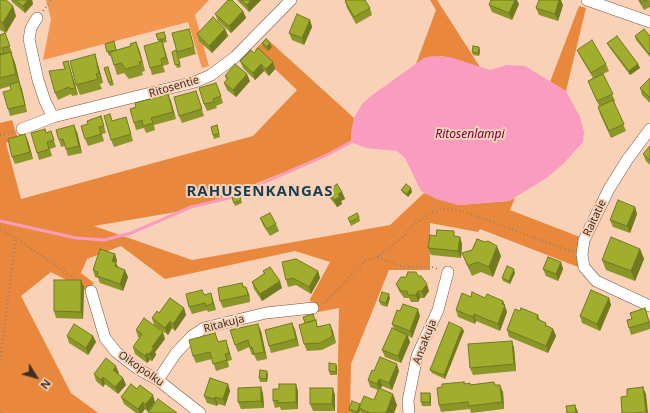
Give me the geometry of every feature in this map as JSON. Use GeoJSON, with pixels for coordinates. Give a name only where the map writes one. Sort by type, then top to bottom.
{"type":"FeatureCollection","features":[{"type":"Feature","properties":{"kind":"street","name":"Ritosentie"},"geometry":{"type":"LineString","coordinates":[[22,129],[53,117],[195,82],[211,75],[235,57],[291,0]]}},
{"type":"Feature","properties":{"kind":"street"},"geometry":{"type":"LineString","coordinates":[[587,0],[650,22]]}},
{"type":"Feature","properties":{"kind":"street"},"geometry":{"type":"LineString","coordinates":[[37,18],[31,28],[29,39],[38,80],[45,101],[53,117]]}},
{"type":"Feature","properties":{"kind":"street","name":"Raitatie"},"geometry":{"type":"LineString","coordinates":[[582,255],[584,240],[609,189],[627,160],[650,129]]}},
{"type":"Feature","properties":{"kind":"street"},"geometry":{"type":"LineString","coordinates":[[582,255],[584,267],[596,281],[650,306]]}},
{"type":"Feature","properties":{"kind":"street","name":"Ansakuja"},"geometry":{"type":"LineString","coordinates":[[409,413],[408,402],[417,356],[438,310],[448,272]]}},
{"type":"Feature","properties":{"kind":"street","name":"Oikopolku"},"geometry":{"type":"LineString","coordinates":[[91,291],[105,338],[116,352],[138,369],[158,380],[200,413]]}},
{"type":"Feature","properties":{"kind":"street","name":"Ritakuja"},"geometry":{"type":"LineString","coordinates":[[158,380],[176,353],[192,336],[204,328],[266,313],[313,308]]}},
{"type":"Feature","properties":{"kind":"path"},"geometry":{"type":"LineString","coordinates":[[313,308],[328,300],[366,260],[378,257],[404,235],[413,224],[431,213],[446,208],[468,213],[582,255]]}},
{"type":"Feature","properties":{"kind":"path"},"geometry":{"type":"LineString","coordinates":[[0,230],[16,238],[91,291]]}},
{"type":"Feature","properties":{"kind":"path"},"geometry":{"type":"LineString","coordinates":[[0,360],[16,238]]}},
{"type":"Feature","properties":{"kind":"path"},"geometry":{"type":"LineString","coordinates":[[378,257],[399,266],[432,267],[448,272]]}},
{"type":"Feature","properties":{"kind":"shaded area"},"geometry":{"type":"Polygon","coordinates":[[[46,0],[209,0],[195,15],[209,66],[202,68],[188,22],[43,60],[51,19],[46,0]]]}},
{"type":"Feature","properties":{"kind":"shaded area"},"geometry":{"type":"Polygon","coordinates":[[[430,0],[437,0],[480,67],[442,56],[416,64],[436,10],[430,0]]]}},
{"type":"Feature","properties":{"kind":"shaded area"},"geometry":{"type":"Polygon","coordinates":[[[579,6],[586,8],[566,91],[550,82],[579,6]]]}},
{"type":"Feature","properties":{"kind":"shaded area"},"geometry":{"type":"Polygon","coordinates":[[[266,38],[354,118],[351,142],[314,160],[216,200],[176,212],[94,226],[192,260],[390,225],[424,193],[458,205],[509,201],[515,198],[510,210],[580,237],[577,251],[578,267],[480,229],[478,232],[430,223],[430,270],[389,270],[351,364],[350,413],[337,413],[339,308],[313,313],[310,299],[330,262],[295,251],[165,279],[121,246],[87,259],[81,273],[94,283],[87,291],[51,272],[21,296],[71,393],[98,413],[0,413],[0,123],[12,120],[18,139],[6,143],[21,199],[253,136],[297,90],[255,50],[266,38]]]}},
{"type":"Feature","properties":{"kind":"water","name":"Ritosenlampi"},"geometry":{"type":"Polygon","coordinates":[[[432,56],[450,57],[490,70],[507,65],[525,66],[566,91],[580,117],[584,132],[583,142],[563,164],[548,177],[509,201],[458,205],[436,199],[421,191],[405,158],[397,151],[366,148],[351,142],[351,132],[354,118],[362,104],[424,58],[432,56]]]}},
{"type":"Feature","properties":{"kind":"building"},"geometry":{"type":"Polygon","coordinates":[[[0,0],[6,0],[13,6],[3,23],[0,21],[0,0]]]}},
{"type":"Feature","properties":{"kind":"building"},"geometry":{"type":"Polygon","coordinates":[[[15,0],[28,0],[23,6],[15,0]]]}},
{"type":"Feature","properties":{"kind":"building"},"geometry":{"type":"Polygon","coordinates":[[[228,0],[232,0],[243,11],[229,26],[215,14],[228,0]]]}},
{"type":"Feature","properties":{"kind":"building"},"geometry":{"type":"Polygon","coordinates":[[[241,0],[251,0],[247,5],[241,0]]]}},
{"type":"Feature","properties":{"kind":"building"},"geometry":{"type":"Polygon","coordinates":[[[365,0],[370,8],[354,17],[345,1],[365,0]]]}},
{"type":"Feature","properties":{"kind":"building"},"geometry":{"type":"Polygon","coordinates":[[[491,0],[515,0],[509,13],[489,5],[491,0]]]}},
{"type":"Feature","properties":{"kind":"building"},"geometry":{"type":"Polygon","coordinates":[[[539,0],[559,0],[555,14],[536,8],[539,0]]]}},
{"type":"Feature","properties":{"kind":"building"},"geometry":{"type":"Polygon","coordinates":[[[640,0],[647,0],[641,3],[640,0]]]}},
{"type":"Feature","properties":{"kind":"building"},"geometry":{"type":"Polygon","coordinates":[[[297,14],[310,20],[302,38],[289,33],[297,14]]]}},
{"type":"Feature","properties":{"kind":"building"},"geometry":{"type":"Polygon","coordinates":[[[213,17],[225,29],[209,46],[197,34],[213,17]]]}},
{"type":"Feature","properties":{"kind":"building"},"geometry":{"type":"Polygon","coordinates":[[[189,29],[194,47],[177,52],[172,33],[189,29]]]}},
{"type":"Feature","properties":{"kind":"building"},"geometry":{"type":"Polygon","coordinates":[[[644,29],[650,36],[649,54],[635,36],[644,29]]]}},
{"type":"Feature","properties":{"kind":"building"},"geometry":{"type":"Polygon","coordinates":[[[164,32],[166,38],[158,40],[156,34],[164,32]]]}},
{"type":"Feature","properties":{"kind":"building"},"geometry":{"type":"Polygon","coordinates":[[[5,33],[10,46],[2,48],[4,53],[0,54],[0,35],[5,33]]]}},
{"type":"Feature","properties":{"kind":"building"},"geometry":{"type":"Polygon","coordinates":[[[617,36],[638,64],[629,71],[607,43],[617,36]]]}},
{"type":"Feature","properties":{"kind":"building"},"geometry":{"type":"Polygon","coordinates":[[[266,39],[270,43],[267,47],[262,43],[266,39]]]}},
{"type":"Feature","properties":{"kind":"building"},"geometry":{"type":"Polygon","coordinates":[[[592,40],[606,64],[591,73],[577,50],[592,40]]]}},
{"type":"Feature","properties":{"kind":"building"},"geometry":{"type":"Polygon","coordinates":[[[114,41],[116,50],[107,52],[105,44],[114,41]]]}},
{"type":"Feature","properties":{"kind":"building"},"geometry":{"type":"Polygon","coordinates":[[[162,41],[166,57],[161,59],[162,65],[150,68],[144,46],[162,41]]]}},
{"type":"Feature","properties":{"kind":"building"},"geometry":{"type":"Polygon","coordinates":[[[136,42],[142,61],[139,62],[140,65],[126,69],[121,63],[114,65],[110,52],[131,46],[130,44],[136,42]]]}},
{"type":"Feature","properties":{"kind":"building"},"geometry":{"type":"Polygon","coordinates":[[[473,46],[479,47],[478,53],[472,52],[473,46]]]}},
{"type":"Feature","properties":{"kind":"building"},"geometry":{"type":"Polygon","coordinates":[[[258,48],[273,62],[266,69],[261,64],[253,73],[240,61],[251,50],[254,53],[258,48]]]}},
{"type":"Feature","properties":{"kind":"building"},"geometry":{"type":"Polygon","coordinates":[[[176,50],[180,64],[175,65],[172,52],[176,50]]]}},
{"type":"Feature","properties":{"kind":"building"},"geometry":{"type":"Polygon","coordinates":[[[11,52],[16,74],[0,78],[0,55],[11,52]]]}},
{"type":"Feature","properties":{"kind":"building"},"geometry":{"type":"Polygon","coordinates":[[[95,54],[99,73],[96,74],[98,79],[76,85],[70,61],[95,54]]]}},
{"type":"Feature","properties":{"kind":"building"},"geometry":{"type":"Polygon","coordinates":[[[68,61],[75,88],[70,89],[69,87],[55,93],[49,71],[65,69],[63,62],[68,61]]]}},
{"type":"Feature","properties":{"kind":"building"},"geometry":{"type":"Polygon","coordinates":[[[235,64],[247,74],[233,90],[224,83],[228,78],[225,76],[235,64]]]}},
{"type":"Feature","properties":{"kind":"building"},"geometry":{"type":"Polygon","coordinates":[[[108,67],[112,81],[109,83],[104,68],[108,67]]]}},
{"type":"Feature","properties":{"kind":"building"},"geometry":{"type":"Polygon","coordinates":[[[603,74],[613,94],[597,101],[588,81],[603,74]]]}},
{"type":"Feature","properties":{"kind":"building"},"geometry":{"type":"Polygon","coordinates":[[[650,78],[650,98],[640,88],[650,78]]]}},
{"type":"Feature","properties":{"kind":"building"},"geometry":{"type":"Polygon","coordinates":[[[19,82],[25,105],[8,109],[3,92],[11,90],[10,84],[19,82]]]}},
{"type":"Feature","properties":{"kind":"building"},"geometry":{"type":"Polygon","coordinates":[[[216,83],[221,96],[213,99],[214,102],[204,104],[199,88],[216,83]]]}},
{"type":"Feature","properties":{"kind":"building"},"geometry":{"type":"Polygon","coordinates":[[[196,91],[202,109],[179,116],[174,97],[196,91]]]}},
{"type":"Feature","properties":{"kind":"building"},"geometry":{"type":"Polygon","coordinates":[[[168,94],[173,112],[151,118],[153,123],[143,126],[142,120],[134,123],[130,109],[136,107],[135,103],[168,94]]]}},
{"type":"Feature","properties":{"kind":"building"},"geometry":{"type":"Polygon","coordinates":[[[613,100],[624,124],[609,131],[598,107],[613,100]]]}},
{"type":"Feature","properties":{"kind":"building"},"geometry":{"type":"Polygon","coordinates":[[[110,114],[112,121],[126,117],[131,134],[111,140],[104,116],[110,114]]]}},
{"type":"Feature","properties":{"kind":"building"},"geometry":{"type":"Polygon","coordinates":[[[101,116],[104,126],[99,127],[101,134],[85,139],[81,126],[88,124],[87,121],[101,116]]]}},
{"type":"Feature","properties":{"kind":"building"},"geometry":{"type":"Polygon","coordinates":[[[74,125],[79,146],[66,149],[63,139],[59,140],[56,130],[74,125]]]}},
{"type":"Feature","properties":{"kind":"building"},"geometry":{"type":"Polygon","coordinates":[[[217,125],[219,134],[213,135],[211,127],[217,125]]]}},
{"type":"Feature","properties":{"kind":"building"},"geometry":{"type":"Polygon","coordinates":[[[45,129],[46,133],[51,131],[54,140],[47,142],[49,149],[37,153],[31,133],[45,129]]]}},
{"type":"Feature","properties":{"kind":"building"},"geometry":{"type":"Polygon","coordinates":[[[25,134],[30,152],[12,157],[8,139],[25,134]]]}},
{"type":"Feature","properties":{"kind":"building"},"geometry":{"type":"Polygon","coordinates":[[[650,146],[650,160],[643,154],[650,146]]]}},
{"type":"Feature","properties":{"kind":"building"},"geometry":{"type":"Polygon","coordinates":[[[337,184],[342,192],[338,194],[340,197],[334,200],[328,191],[337,184]]]}},
{"type":"Feature","properties":{"kind":"building"},"geometry":{"type":"Polygon","coordinates":[[[406,184],[411,188],[407,194],[401,190],[406,184]]]}},
{"type":"Feature","properties":{"kind":"building"},"geometry":{"type":"Polygon","coordinates":[[[239,194],[241,200],[234,203],[232,198],[239,194]]]}},
{"type":"Feature","properties":{"kind":"building"},"geometry":{"type":"Polygon","coordinates":[[[618,200],[635,207],[627,226],[610,220],[618,200]]]}},
{"type":"Feature","properties":{"kind":"building"},"geometry":{"type":"Polygon","coordinates":[[[270,213],[276,224],[267,229],[260,218],[270,213]]]}},
{"type":"Feature","properties":{"kind":"building"},"geometry":{"type":"Polygon","coordinates":[[[357,213],[359,217],[350,222],[348,218],[357,213]]]}},
{"type":"Feature","properties":{"kind":"building"},"geometry":{"type":"Polygon","coordinates":[[[437,230],[454,231],[454,236],[460,237],[458,251],[428,248],[430,235],[436,236],[437,230]]]}},
{"type":"Feature","properties":{"kind":"building"},"geometry":{"type":"Polygon","coordinates":[[[611,237],[640,249],[631,271],[602,260],[611,237]]]}},
{"type":"Feature","properties":{"kind":"building"},"geometry":{"type":"Polygon","coordinates":[[[477,239],[485,242],[488,241],[497,246],[489,267],[477,262],[468,266],[462,253],[472,250],[477,239]]]}},
{"type":"Feature","properties":{"kind":"building"},"geometry":{"type":"Polygon","coordinates":[[[100,249],[115,254],[112,261],[116,263],[115,266],[125,270],[120,284],[97,276],[98,272],[93,270],[100,249]]]}},
{"type":"Feature","properties":{"kind":"building"},"geometry":{"type":"Polygon","coordinates":[[[548,257],[561,262],[556,274],[543,269],[548,257]]]}},
{"type":"Feature","properties":{"kind":"building"},"geometry":{"type":"Polygon","coordinates":[[[296,259],[318,271],[309,287],[293,278],[286,280],[282,262],[296,259]]]}},
{"type":"Feature","properties":{"kind":"building"},"geometry":{"type":"Polygon","coordinates":[[[507,266],[514,269],[509,281],[502,278],[507,266]]]}},
{"type":"Feature","properties":{"kind":"building"},"geometry":{"type":"Polygon","coordinates":[[[270,267],[280,281],[260,294],[252,282],[265,273],[263,271],[270,267]]]}},
{"type":"Feature","properties":{"kind":"building"},"geometry":{"type":"Polygon","coordinates":[[[408,272],[416,272],[418,276],[421,276],[427,284],[422,291],[418,291],[416,295],[408,295],[407,291],[401,291],[396,284],[401,277],[406,277],[408,272]]]}},
{"type":"Feature","properties":{"kind":"building"},"geometry":{"type":"Polygon","coordinates":[[[54,280],[81,280],[81,312],[54,311],[54,280]]]}},
{"type":"Feature","properties":{"kind":"building"},"geometry":{"type":"Polygon","coordinates":[[[242,283],[243,287],[246,287],[248,295],[220,301],[218,288],[242,283]]]}},
{"type":"Feature","properties":{"kind":"building"},"geometry":{"type":"Polygon","coordinates":[[[202,290],[204,295],[211,293],[213,303],[206,306],[205,303],[189,307],[186,294],[202,290]]]}},
{"type":"Feature","properties":{"kind":"building"},"geometry":{"type":"Polygon","coordinates":[[[591,290],[609,298],[597,324],[580,316],[591,290]]]}},
{"type":"Feature","properties":{"kind":"building"},"geometry":{"type":"Polygon","coordinates":[[[382,292],[389,294],[386,303],[379,301],[382,292]]]}},
{"type":"Feature","properties":{"kind":"building"},"geometry":{"type":"Polygon","coordinates":[[[472,292],[485,298],[487,294],[503,301],[502,304],[505,305],[498,324],[474,314],[473,317],[456,310],[462,293],[471,297],[472,292]]]}},
{"type":"Feature","properties":{"kind":"building"},"geometry":{"type":"Polygon","coordinates":[[[170,298],[184,308],[173,324],[170,321],[165,328],[152,318],[157,311],[159,313],[170,298]]]}},
{"type":"Feature","properties":{"kind":"building"},"geometry":{"type":"Polygon","coordinates":[[[403,304],[418,309],[410,331],[392,324],[397,310],[400,311],[403,304]]]}},
{"type":"Feature","properties":{"kind":"building"},"geometry":{"type":"Polygon","coordinates":[[[521,308],[538,315],[537,319],[546,323],[545,325],[553,329],[546,346],[507,330],[515,309],[520,311],[521,308]]]}},
{"type":"Feature","properties":{"kind":"building"},"geometry":{"type":"Polygon","coordinates":[[[645,308],[649,322],[629,328],[627,320],[632,319],[630,313],[645,308]]]}},
{"type":"Feature","properties":{"kind":"building"},"geometry":{"type":"Polygon","coordinates":[[[313,314],[315,320],[305,323],[303,317],[313,314]]]}},
{"type":"Feature","properties":{"kind":"building"},"geometry":{"type":"Polygon","coordinates":[[[144,318],[163,332],[152,347],[154,348],[145,356],[133,347],[142,334],[136,330],[144,318]]]}},
{"type":"Feature","properties":{"kind":"building"},"geometry":{"type":"Polygon","coordinates":[[[316,320],[317,327],[330,324],[333,336],[320,343],[304,344],[299,325],[316,320]]]}},
{"type":"Feature","properties":{"kind":"building"},"geometry":{"type":"Polygon","coordinates":[[[449,322],[462,328],[444,375],[430,370],[449,322]]]}},
{"type":"Feature","properties":{"kind":"building"},"geometry":{"type":"Polygon","coordinates":[[[292,323],[296,339],[269,346],[265,330],[292,323]]]}},
{"type":"Feature","properties":{"kind":"building"},"geometry":{"type":"Polygon","coordinates":[[[74,324],[93,336],[86,348],[67,336],[74,324]]]}},
{"type":"Feature","properties":{"kind":"building"},"geometry":{"type":"Polygon","coordinates":[[[258,324],[264,352],[254,354],[252,347],[250,348],[248,340],[235,345],[230,330],[258,324]]]}},
{"type":"Feature","properties":{"kind":"building"},"geometry":{"type":"Polygon","coordinates":[[[392,328],[407,335],[398,356],[382,350],[392,328]]]}},
{"type":"Feature","properties":{"kind":"building"},"geometry":{"type":"Polygon","coordinates":[[[215,333],[218,342],[226,340],[229,353],[225,354],[227,360],[213,364],[210,352],[193,356],[189,340],[215,333]]]}},
{"type":"Feature","properties":{"kind":"building"},"geometry":{"type":"Polygon","coordinates":[[[512,341],[514,364],[470,368],[468,344],[512,341]]]}},
{"type":"Feature","properties":{"kind":"building"},"geometry":{"type":"Polygon","coordinates":[[[380,357],[397,364],[389,383],[379,379],[377,384],[368,380],[380,357]]]}},
{"type":"Feature","properties":{"kind":"building"},"geometry":{"type":"Polygon","coordinates":[[[106,358],[116,366],[113,370],[123,378],[115,387],[103,377],[101,380],[94,374],[106,358]]]}},
{"type":"Feature","properties":{"kind":"building"},"geometry":{"type":"Polygon","coordinates":[[[329,363],[336,364],[336,372],[329,371],[329,363]]]}},
{"type":"Feature","properties":{"kind":"building"},"geometry":{"type":"Polygon","coordinates":[[[260,370],[267,371],[266,379],[259,378],[260,370]]]}},
{"type":"Feature","properties":{"kind":"building"},"geometry":{"type":"Polygon","coordinates":[[[210,378],[228,384],[223,399],[215,397],[214,399],[204,396],[210,378]]]}},
{"type":"Feature","properties":{"kind":"building"},"geometry":{"type":"Polygon","coordinates":[[[464,382],[464,384],[470,383],[470,385],[494,382],[495,385],[500,385],[502,402],[469,406],[468,402],[439,405],[437,388],[442,387],[442,384],[464,382]]]}},
{"type":"Feature","properties":{"kind":"building"},"geometry":{"type":"Polygon","coordinates":[[[131,384],[137,389],[140,385],[153,395],[145,405],[143,402],[138,409],[121,397],[131,384]]]}},
{"type":"Feature","properties":{"kind":"building"},"geometry":{"type":"Polygon","coordinates":[[[279,384],[296,384],[296,402],[278,403],[278,400],[273,401],[273,389],[279,389],[279,384]]]}},
{"type":"Feature","properties":{"kind":"building"},"geometry":{"type":"Polygon","coordinates":[[[261,387],[261,401],[238,402],[238,388],[261,387]]]}},
{"type":"Feature","properties":{"kind":"building"},"geometry":{"type":"Polygon","coordinates":[[[643,387],[646,412],[622,413],[621,397],[627,396],[627,389],[643,387]]]}},
{"type":"Feature","properties":{"kind":"building"},"geometry":{"type":"Polygon","coordinates":[[[310,388],[333,388],[332,404],[310,404],[310,388]]]}},
{"type":"Feature","properties":{"kind":"building"},"geometry":{"type":"Polygon","coordinates":[[[379,388],[393,394],[386,413],[370,413],[359,408],[364,396],[374,400],[379,388]]]}},
{"type":"Feature","properties":{"kind":"building"},"geometry":{"type":"Polygon","coordinates":[[[421,393],[430,393],[430,402],[421,402],[421,393]]]}},
{"type":"Feature","properties":{"kind":"building"},"geometry":{"type":"Polygon","coordinates":[[[158,399],[177,413],[148,413],[158,399]]]}},
{"type":"Feature","properties":{"kind":"building"},"geometry":{"type":"Polygon","coordinates":[[[352,401],[360,404],[357,412],[349,409],[352,401]]]}},
{"type":"Feature","properties":{"kind":"building"},"geometry":{"type":"Polygon","coordinates":[[[575,405],[576,413],[567,413],[566,406],[575,405]]]}},
{"type":"Feature","properties":{"kind":"waterway"},"geometry":{"type":"LineString","coordinates":[[0,221],[76,238],[104,240],[131,233],[191,207],[229,198],[329,154],[351,142]]}},
{"type":"Feature","properties":{"kind":"district","name":"RAHUSENKANGAS"},"geometry":{"type":"Point","coordinates":[260,192]}}]}
